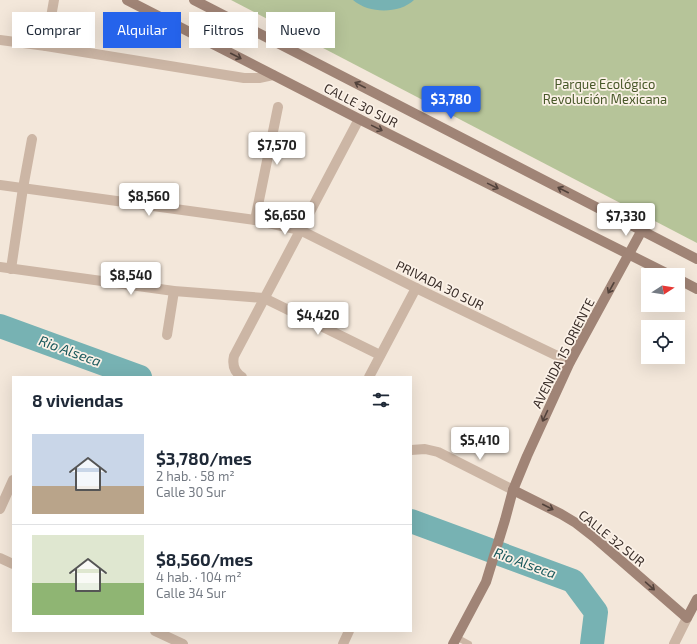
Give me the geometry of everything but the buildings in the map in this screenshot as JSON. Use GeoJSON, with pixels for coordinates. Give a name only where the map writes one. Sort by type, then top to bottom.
{"type":"FeatureCollection","features":[{"type":"Feature","properties":{"kind":"main road","name":"CALLE 30 SUR"},"geometry":{"type":"LineString","coordinates":[[126,0],[657,268]]}},
{"type":"Feature","properties":{"kind":"main road","name":"CALLE 30 SUR"},"geometry":{"type":"LineString","coordinates":[[194,0],[697,259]]}},
{"type":"Feature","properties":{"kind":"main road","name":"AVENIDA 15 ORIENTE"},"geometry":{"type":"LineString","coordinates":[[455,641],[486,582],[513,490],[526,456],[570,362],[642,230]]}},
{"type":"Feature","properties":{"kind":"main road"},"geometry":{"type":"LineString","coordinates":[[685,283],[697,289]]}},
{"type":"Feature","properties":{"kind":"main road","name":"CALLE 32 SUR"},"geometry":{"type":"LineString","coordinates":[[513,490],[561,514],[594,536],[687,618]]}},
{"type":"Feature","properties":{"kind":"main road"},"geometry":{"type":"LineString","coordinates":[[687,618],[697,599]]}},
{"type":"Feature","properties":{"kind":"street"},"geometry":{"type":"LineString","coordinates":[[52,12],[54,0]]}},
{"type":"Feature","properties":{"kind":"street"},"geometry":{"type":"LineString","coordinates":[[0,40],[12,42]]}},
{"type":"Feature","properties":{"kind":"street"},"geometry":{"type":"LineString","coordinates":[[58,48],[244,78],[259,78],[273,75]]}},
{"type":"Feature","properties":{"kind":"street"},"geometry":{"type":"LineString","coordinates":[[255,220],[278,108]]}},
{"type":"Feature","properties":{"kind":"street"},"geometry":{"type":"LineString","coordinates":[[241,376],[234,370],[232,362],[234,356],[359,119]]}},
{"type":"Feature","properties":{"kind":"street"},"geometry":{"type":"LineString","coordinates":[[11,268],[32,139]]}},
{"type":"Feature","properties":{"kind":"street","name":"PRIVADA 30 SUR"},"geometry":{"type":"LineString","coordinates":[[0,185],[255,220],[300,230],[570,362]]}},
{"type":"Feature","properties":{"kind":"street"},"geometry":{"type":"LineString","coordinates":[[0,267],[174,291],[264,298],[380,355]]}},
{"type":"Feature","properties":{"kind":"street"},"geometry":{"type":"LineString","coordinates":[[370,376],[416,288]]}},
{"type":"Feature","properties":{"kind":"street"},"geometry":{"type":"LineString","coordinates":[[167,335],[174,291]]}},
{"type":"Feature","properties":{"kind":"street"},"geometry":{"type":"LineString","coordinates":[[412,450],[425,449],[438,452],[513,490]]}},
{"type":"Feature","properties":{"kind":"street"},"geometry":{"type":"LineString","coordinates":[[0,509],[12,482]]}},
{"type":"Feature","properties":{"kind":"street"},"geometry":{"type":"LineString","coordinates":[[0,558],[12,564]]}},
{"type":"Feature","properties":{"kind":"street"},"geometry":{"type":"LineString","coordinates":[[674,644],[687,618]]}},
{"type":"Feature","properties":{"kind":"street"},"geometry":{"type":"LineString","coordinates":[[157,632],[183,644]]}},
{"type":"Feature","properties":{"kind":"street"},"geometry":{"type":"LineString","coordinates":[[343,644],[349,632]]}},
{"type":"Feature","properties":{"kind":"lane"},"geometry":{"type":"LineString","coordinates":[[455,641],[469,644]]}},
{"type":"Feature","properties":{"kind":"green space","name":"Parque Ecológico Revolución Mexicana"},"geometry":{"type":"Polygon","coordinates":[[[231,0],[697,0],[697,243],[323,48],[335,48],[335,12],[266,12],[266,18],[258,14],[258,12],[254,12],[231,0]]]}},
{"type":"Feature","properties":{"kind":"water"},"geometry":{"type":"Polygon","coordinates":[[[353,0],[414,0],[408,5],[400,8],[392,10],[375,10],[360,5],[353,0]]]}},
{"type":"Feature","properties":{"kind":"waterway","name":"Rio Alseca"},"geometry":{"type":"LineString","coordinates":[[0,326],[137,376]]}},
{"type":"Feature","properties":{"kind":"waterway","name":"Rio Alseca"},"geometry":{"type":"LineString","coordinates":[[412,521],[573,581],[596,612],[592,644]]}}]}
